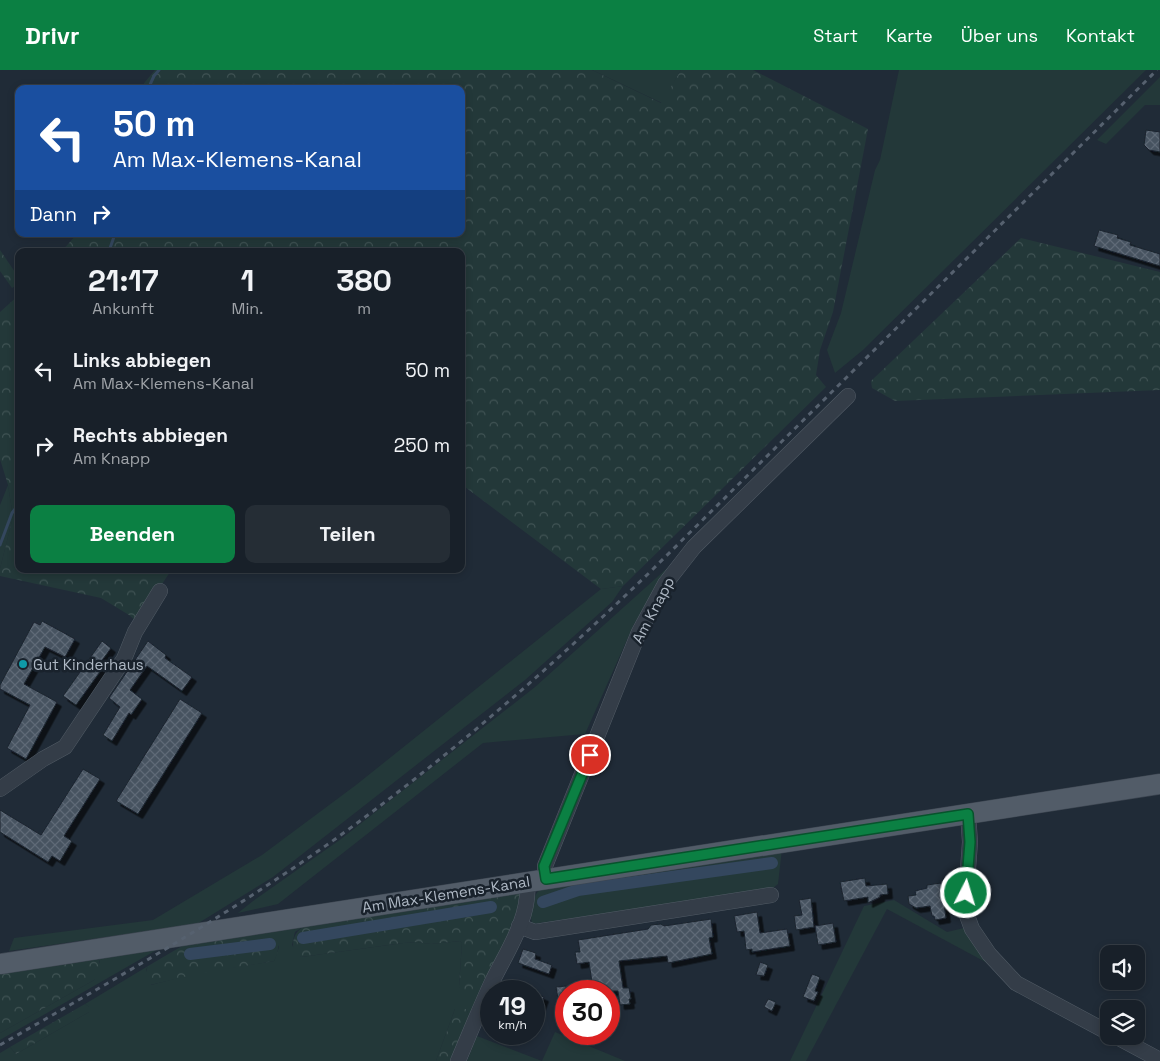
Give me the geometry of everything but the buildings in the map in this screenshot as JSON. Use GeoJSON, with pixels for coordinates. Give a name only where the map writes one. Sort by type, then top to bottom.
{"type":"FeatureCollection","features":[{"type":"Feature","properties":{"kind":"main road","name":"Am Max-Klemens-Kanal"},"geometry":{"type":"LineString","coordinates":[[0,964],[1160,784]]}},
{"type":"Feature","properties":{"kind":"street","name":"Am Knapp"},"geometry":{"type":"LineString","coordinates":[[458,1061],[480,1008],[526,910],[528,891],[544,866],[639,632],[665,584],[694,547],[848,396]]}},
{"type":"Feature","properties":{"kind":"street"},"geometry":{"type":"LineString","coordinates":[[0,789],[42,759],[65,747],[124,660],[135,632],[160,591]]}},
{"type":"Feature","properties":{"kind":"street"},"geometry":{"type":"LineString","coordinates":[[968,814],[970,842],[965,910],[972,929],[989,954],[1016,983],[1100,1028]]}},
{"type":"Feature","properties":{"kind":"street"},"geometry":{"type":"LineString","coordinates":[[519,926],[535,932],[771,895]]}},
{"type":"Feature","properties":{"kind":"street"},"geometry":{"type":"LineString","coordinates":[[1132,1045],[1160,1060]]}},
{"type":"Feature","properties":{"kind":"green space"},"geometry":{"type":"Polygon","coordinates":[[[155,70],[592,70],[661,103],[681,70],[753,70],[868,129],[833,312],[820,350],[816,375],[826,387],[623,586],[601,589],[465,487],[465,248],[65,248],[74,237],[465,237],[465,85],[143,85],[155,70]]]}},
{"type":"Feature","properties":{"kind":"green space"},"geometry":{"type":"Polygon","coordinates":[[[592,70],[681,70],[662,103],[592,70]]]}},
{"type":"Feature","properties":{"kind":"green space"},"geometry":{"type":"Polygon","coordinates":[[[899,70],[1146,70],[863,350],[835,373],[827,350],[841,313],[875,170],[880,160],[899,70]]]}},
{"type":"Feature","properties":{"kind":"green space"},"geometry":{"type":"Polygon","coordinates":[[[1160,77],[1160,105],[1145,105],[1106,144],[1097,140],[1160,77]]]}},
{"type":"Feature","properties":{"kind":"green space"},"geometry":{"type":"Polygon","coordinates":[[[1021,238],[1160,272],[1160,390],[895,401],[872,388],[871,381],[1021,238]]]}},
{"type":"Feature","properties":{"kind":"green space"},"geometry":{"type":"Polygon","coordinates":[[[0,250],[15,272],[15,286],[12,288],[0,271],[0,250]]]}},
{"type":"Feature","properties":{"kind":"green space"},"geometry":{"type":"Polygon","coordinates":[[[15,299],[15,573],[169,573],[162,584],[162,594],[144,628],[129,615],[101,598],[0,576],[0,569],[13,517],[8,485],[0,459],[0,312],[15,299]]]}},
{"type":"Feature","properties":{"kind":"green space"},"geometry":{"type":"Polygon","coordinates":[[[8,485],[13,517],[0,569],[0,505],[8,485]]]}},
{"type":"Feature","properties":{"kind":"green space"},"geometry":{"type":"Polygon","coordinates":[[[675,561],[634,624],[585,734],[483,743],[278,904],[238,913],[341,839],[535,687],[675,561]]]}},
{"type":"Feature","properties":{"kind":"green space"},"geometry":{"type":"Polygon","coordinates":[[[623,586],[612,602],[525,680],[273,877],[197,924],[9,951],[14,938],[153,920],[262,855],[356,785],[601,589],[623,586]]]}},
{"type":"Feature","properties":{"kind":"green space"},"geometry":{"type":"Polygon","coordinates":[[[782,849],[778,884],[772,889],[532,924],[532,904],[535,895],[542,886],[782,849]]]}},
{"type":"Feature","properties":{"kind":"green space"},"geometry":{"type":"Polygon","coordinates":[[[513,890],[521,894],[519,912],[487,980],[480,980],[480,990],[478,992],[466,992],[459,987],[462,943],[460,941],[431,944],[403,943],[301,957],[294,952],[293,944],[299,930],[306,925],[513,890]]]}},
{"type":"Feature","properties":{"kind":"green space"},"geometry":{"type":"Polygon","coordinates":[[[894,900],[947,932],[964,928],[991,965],[887,909],[806,1061],[790,1061],[864,906],[894,900]]]}},
{"type":"Feature","properties":{"kind":"green space"},"geometry":{"type":"Polygon","coordinates":[[[306,925],[295,932],[292,945],[301,957],[403,943],[431,944],[460,941],[462,943],[459,987],[480,988],[480,994],[469,1015],[466,1009],[455,1009],[436,1061],[0,1061],[0,1053],[10,1047],[16,1054],[89,1012],[89,1007],[85,1004],[148,966],[146,970],[151,985],[192,974],[274,961],[279,947],[270,931],[306,925]]]}},
{"type":"Feature","properties":{"kind":"green space"},"geometry":{"type":"Polygon","coordinates":[[[270,931],[278,941],[278,949],[274,961],[192,975],[150,985],[146,978],[148,966],[194,939],[270,931]]]}},
{"type":"Feature","properties":{"kind":"green space"},"geometry":{"type":"Polygon","coordinates":[[[160,948],[0,1040],[0,1033],[94,980],[100,962],[98,958],[160,948]]]}},
{"type":"Feature","properties":{"kind":"green space"},"geometry":{"type":"Polygon","coordinates":[[[98,958],[100,969],[94,980],[0,1033],[0,972],[98,958]]]}},
{"type":"Feature","properties":{"kind":"green space"},"geometry":{"type":"Polygon","coordinates":[[[85,1004],[89,1007],[89,1012],[16,1054],[10,1047],[85,1004]]]}},
{"type":"Feature","properties":{"kind":"green space"},"geometry":{"type":"Polygon","coordinates":[[[455,1009],[466,1009],[469,1015],[452,1061],[436,1061],[455,1009]]]}},
{"type":"Feature","properties":{"kind":"green space"},"geometry":{"type":"Polygon","coordinates":[[[555,1032],[555,1045],[586,1045],[625,1061],[542,1061],[555,1032]]]}},
{"type":"Feature","properties":{"kind":"green space"},"geometry":{"type":"Polygon","coordinates":[[[477,1036],[480,1037],[480,1045],[500,1045],[542,1061],[467,1061],[477,1036]]]}},
{"type":"Feature","properties":{"kind":"waterway"},"geometry":{"type":"LineString","coordinates":[[150,85],[159,70]]}},
{"type":"Feature","properties":{"kind":"waterway"},"geometry":{"type":"LineString","coordinates":[[110,248],[114,237]]}},
{"type":"Feature","properties":{"kind":"waterway"},"geometry":{"type":"LineString","coordinates":[[0,545],[15,509]]}},
{"type":"Feature","properties":{"kind":"waterway"},"geometry":{"type":"LineString","coordinates":[[543,902],[578,890],[772,863]]}},
{"type":"Feature","properties":{"kind":"waterway"},"geometry":{"type":"LineString","coordinates":[[303,938],[491,907]]}},
{"type":"Feature","properties":{"kind":"waterway"},"geometry":{"type":"LineString","coordinates":[[190,954],[270,944]]}},
{"type":"Feature","properties":{"kind":"railway"},"geometry":{"type":"LineString","coordinates":[[0,1045],[168,948],[291,870],[373,811],[455,747],[573,645],[649,573],[1157,70]]}},
{"type":"Feature","properties":{"kind":"place","name":"Gut Kinderhaus"},"geometry":{"type":"Point","coordinates":[23,664]}},
{"type":"Feature","properties":{"kind":"route"},"geometry":{"type":"LineString","coordinates":[[590,755],[544,866],[546,879],[968,814],[970,842],[966,893]]}}]}
